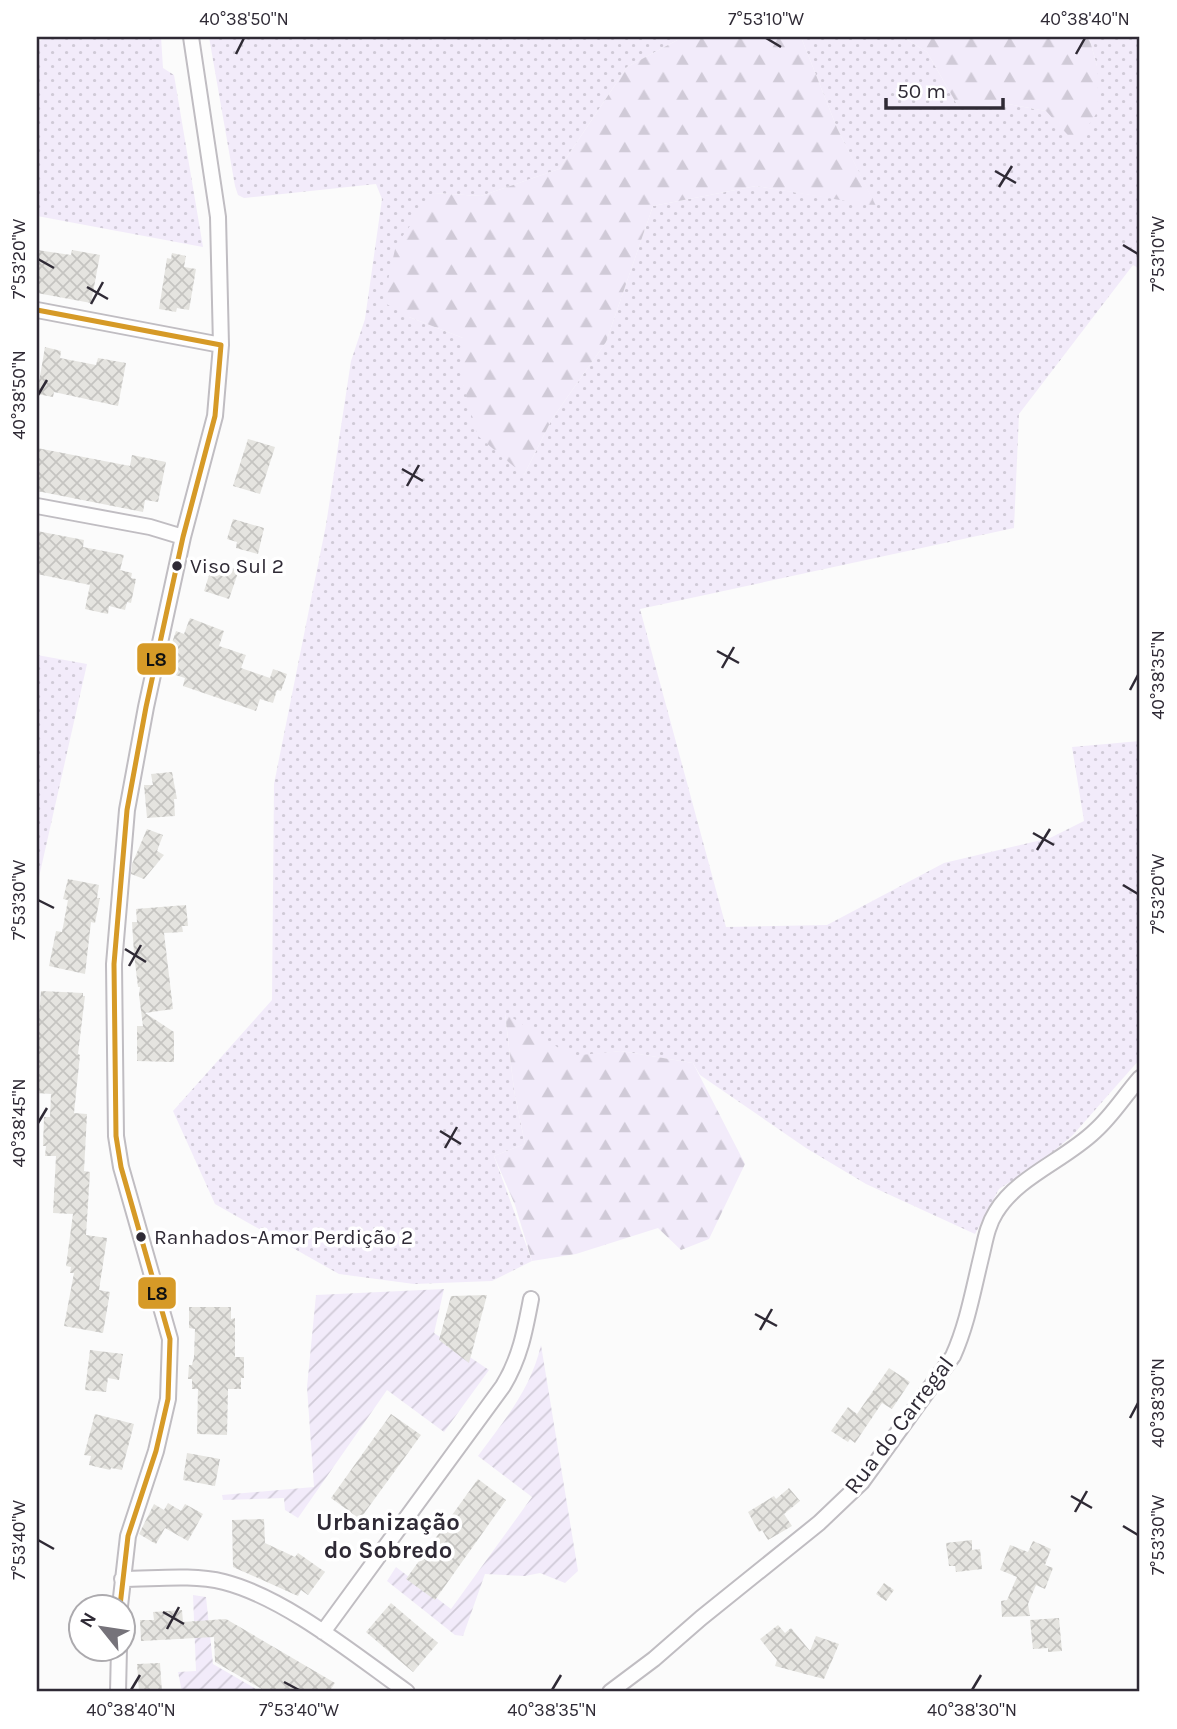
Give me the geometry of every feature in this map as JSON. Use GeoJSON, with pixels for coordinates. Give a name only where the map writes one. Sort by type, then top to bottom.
{"type":"FeatureCollection","features":[{"type":"Feature","properties":{"kind":"street"},"geometry":{"type":"LineString","coordinates":[[121,1592],[128,1536],[156,1451],[168,1399],[170,1339],[121,1167],[116,1136],[114,964],[127,810],[183,537],[215,416],[221,345],[218,217],[191,37]]}},
{"type":"Feature","properties":{"kind":"street"},"geometry":{"type":"LineString","coordinates":[[37,310],[221,345]]}},
{"type":"Feature","properties":{"kind":"street"},"geometry":{"type":"LineString","coordinates":[[37,506],[150,527],[183,537]]}},
{"type":"Feature","properties":{"kind":"street","name":"Rua do Carregal"},"geometry":{"type":"LineString","coordinates":[[610,1692],[819,1523],[862,1482],[953,1356],[969,1312],[988,1230],[1003,1201],[1012,1191],[1058,1161],[1095,1131],[1140,1078]]}},
{"type":"Feature","properties":{"kind":"street"},"geometry":{"type":"LineString","coordinates":[[323,1632],[503,1387],[515,1366],[522,1345],[531,1299]]}},
{"type":"Feature","properties":{"kind":"street"},"geometry":{"type":"LineString","coordinates":[[122,1579],[222,1582],[257,1594],[323,1632],[407,1692]]}},
{"type":"Feature","properties":{"kind":"street"},"geometry":{"type":"LineString","coordinates":[[118,1692],[119,1662]]}},
{"type":"Feature","properties":{"kind":"green space"},"geometry":{"type":"Polygon","coordinates":[[[48,37],[161,37],[163,68],[174,75],[203,247],[37,216],[37,42],[48,37]]]}},
{"type":"Feature","properties":{"kind":"green space"},"geometry":{"type":"Polygon","coordinates":[[[209,37],[683,37],[627,67],[559,169],[481,196],[434,193],[409,317],[463,338],[463,385],[524,475],[552,419],[606,342],[653,206],[756,186],[875,205],[837,128],[801,37],[903,37],[927,52],[959,108],[1008,104],[1046,111],[1097,66],[1089,37],[1140,37],[1140,269],[1133,265],[1019,414],[1014,528],[640,609],[726,927],[827,925],[944,863],[1050,838],[1084,821],[1072,747],[1140,741],[1140,1059],[1072,1136],[1039,1163],[999,1189],[975,1234],[866,1184],[806,1148],[700,1075],[693,1063],[621,1051],[571,1057],[505,1014],[514,1090],[525,1144],[494,1156],[532,1261],[492,1281],[414,1284],[339,1274],[215,1204],[173,1111],[272,1000],[274,784],[326,525],[351,361],[365,319],[382,199],[376,184],[244,198],[238,195],[209,37]]]}},
{"type":"Feature","properties":{"kind":"green space"},"geometry":{"type":"Polygon","coordinates":[[[683,37],[801,37],[837,128],[876,206],[756,186],[653,206],[606,342],[552,419],[524,475],[478,436],[463,385],[463,338],[409,317],[383,302],[396,245],[434,193],[481,196],[559,169],[627,67],[683,37]]]}},
{"type":"Feature","properties":{"kind":"green space"},"geometry":{"type":"Polygon","coordinates":[[[903,37],[1089,37],[1097,66],[1098,111],[1076,144],[1046,111],[1008,104],[959,108],[927,52],[903,37]]]}},
{"type":"Feature","properties":{"kind":"green space"},"geometry":{"type":"Polygon","coordinates":[[[37,655],[87,664],[37,886],[37,655]]]}},
{"type":"Feature","properties":{"kind":"green space"},"geometry":{"type":"Polygon","coordinates":[[[505,1013],[571,1056],[621,1051],[693,1063],[745,1164],[709,1239],[681,1250],[658,1228],[576,1254],[532,1261],[515,1205],[494,1156],[525,1144],[514,1090],[505,1013]]]}},
{"type":"Feature","properties":{"kind":"green space"},"geometry":{"type":"Polygon","coordinates":[[[444,1289],[434,1333],[489,1370],[444,1432],[387,1390],[298,1518],[285,1510],[284,1498],[223,1500],[222,1495],[314,1487],[307,1387],[316,1295],[444,1289]]]}},
{"type":"Feature","properties":{"kind":"green space"},"geometry":{"type":"Polygon","coordinates":[[[541,1345],[578,1571],[565,1583],[540,1573],[525,1576],[485,1574],[463,1636],[455,1635],[387,1581],[396,1567],[451,1609],[532,1497],[478,1456],[524,1390],[541,1345]]]}},
{"type":"Feature","properties":{"kind":"green space"},"geometry":{"type":"Polygon","coordinates":[[[193,1595],[206,1597],[213,1664],[261,1692],[182,1692],[178,1672],[196,1671],[193,1595]]]}},
{"type":"Feature","properties":{"kind":"building"},"geometry":{"type":"Polygon","coordinates":[[[37,250],[71,255],[72,250],[100,255],[91,303],[37,293],[37,250]]]}},
{"type":"Feature","properties":{"kind":"building"},"geometry":{"type":"Polygon","coordinates":[[[172,253],[186,256],[184,267],[196,269],[189,310],[177,308],[176,312],[159,309],[167,258],[171,259],[172,253]]]}},
{"type":"Feature","properties":{"kind":"building"},"geometry":{"type":"Polygon","coordinates":[[[45,347],[61,351],[60,358],[96,365],[98,358],[126,363],[118,406],[54,392],[53,397],[37,394],[45,347]]]}},
{"type":"Feature","properties":{"kind":"building"},"geometry":{"type":"Polygon","coordinates":[[[248,439],[275,447],[260,494],[233,486],[248,439]]]}},
{"type":"Feature","properties":{"kind":"building"},"geometry":{"type":"Polygon","coordinates":[[[37,448],[130,466],[132,455],[166,462],[158,502],[145,500],[143,512],[37,491],[37,448]]]}},
{"type":"Feature","properties":{"kind":"building"},"geometry":{"type":"Polygon","coordinates":[[[233,519],[264,528],[258,554],[236,548],[237,542],[227,539],[233,519]]]}},
{"type":"Feature","properties":{"kind":"building"},"geometry":{"type":"Polygon","coordinates":[[[37,531],[84,540],[83,547],[124,555],[120,570],[132,573],[131,578],[136,579],[131,603],[127,602],[125,610],[109,606],[108,614],[85,609],[90,585],[37,574],[37,531]]]}},
{"type":"Feature","properties":{"kind":"building"},"geometry":{"type":"Polygon","coordinates":[[[224,565],[239,570],[229,599],[204,591],[212,566],[223,570],[224,565]]]}},
{"type":"Feature","properties":{"kind":"building"},"geometry":{"type":"Polygon","coordinates":[[[190,618],[224,631],[219,646],[246,655],[241,668],[270,678],[273,669],[287,674],[273,703],[260,699],[256,711],[183,686],[185,678],[172,674],[176,661],[167,658],[176,631],[184,634],[190,618]]]}},
{"type":"Feature","properties":{"kind":"building"},"geometry":{"type":"Polygon","coordinates":[[[172,772],[177,799],[174,799],[175,816],[147,818],[144,785],[153,785],[151,774],[172,772]]]}},
{"type":"Feature","properties":{"kind":"building"},"geometry":{"type":"Polygon","coordinates":[[[147,829],[163,835],[157,851],[164,855],[144,879],[131,874],[132,864],[147,829]]]}},
{"type":"Feature","properties":{"kind":"building"},"geometry":{"type":"Polygon","coordinates":[[[68,879],[99,885],[97,898],[100,898],[95,923],[91,922],[85,974],[49,966],[56,931],[62,932],[68,900],[63,899],[68,879]]]}},
{"type":"Feature","properties":{"kind":"building"},"geometry":{"type":"Polygon","coordinates":[[[186,905],[188,926],[182,926],[183,932],[164,933],[173,1009],[145,1013],[174,1032],[174,1062],[137,1061],[137,1026],[143,1026],[132,922],[137,922],[136,909],[186,905]]]}},
{"type":"Feature","properties":{"kind":"building"},"geometry":{"type":"Polygon","coordinates":[[[41,991],[83,993],[85,996],[74,1113],[87,1114],[84,1171],[90,1172],[86,1235],[107,1238],[99,1290],[110,1292],[103,1333],[64,1326],[74,1273],[70,1273],[71,1267],[66,1266],[73,1214],[53,1213],[56,1156],[45,1156],[46,1146],[43,1146],[44,1117],[50,1117],[51,1094],[37,1093],[41,991]]]}},
{"type":"Feature","properties":{"kind":"building"},"geometry":{"type":"Polygon","coordinates":[[[487,1295],[469,1363],[439,1340],[451,1296],[487,1295]]]}},
{"type":"Feature","properties":{"kind":"building"},"geometry":{"type":"Polygon","coordinates":[[[189,1307],[231,1307],[231,1319],[235,1318],[235,1357],[244,1357],[244,1378],[241,1378],[241,1389],[228,1389],[227,1435],[197,1434],[198,1389],[192,1389],[192,1379],[188,1379],[189,1365],[192,1365],[194,1357],[195,1329],[189,1328],[189,1307]]]}},
{"type":"Feature","properties":{"kind":"building"},"geometry":{"type":"Polygon","coordinates":[[[90,1350],[123,1354],[119,1380],[108,1378],[106,1392],[85,1390],[90,1350]]]}},
{"type":"Feature","properties":{"kind":"building"},"geometry":{"type":"Polygon","coordinates":[[[889,1368],[910,1382],[892,1409],[882,1403],[855,1443],[850,1439],[848,1442],[831,1431],[848,1407],[857,1414],[889,1368]]]}},
{"type":"Feature","properties":{"kind":"building"},"geometry":{"type":"Polygon","coordinates":[[[95,1414],[134,1424],[122,1470],[89,1465],[91,1456],[84,1455],[95,1414]]]}},
{"type":"Feature","properties":{"kind":"building"},"geometry":{"type":"Polygon","coordinates":[[[391,1414],[421,1435],[360,1519],[331,1498],[391,1414]]]}},
{"type":"Feature","properties":{"kind":"building"},"geometry":{"type":"Polygon","coordinates":[[[187,1453],[220,1459],[215,1486],[183,1480],[187,1453]]]}},
{"type":"Feature","properties":{"kind":"building"},"geometry":{"type":"Polygon","coordinates":[[[478,1479],[506,1500],[435,1600],[406,1579],[478,1479]]]}},
{"type":"Feature","properties":{"kind":"building"},"geometry":{"type":"Polygon","coordinates":[[[789,1488],[800,1501],[784,1514],[792,1526],[768,1540],[762,1530],[759,1532],[748,1512],[774,1496],[776,1499],[789,1488]]]}},
{"type":"Feature","properties":{"kind":"building"},"geometry":{"type":"Polygon","coordinates":[[[168,1503],[181,1511],[185,1504],[203,1514],[188,1541],[165,1528],[156,1544],[139,1534],[154,1504],[164,1510],[168,1503]]]}},
{"type":"Feature","properties":{"kind":"building"},"geometry":{"type":"Polygon","coordinates":[[[264,1519],[265,1543],[295,1557],[298,1553],[325,1572],[308,1595],[301,1590],[298,1596],[233,1567],[232,1520],[264,1519]]]}},
{"type":"Feature","properties":{"kind":"building"},"geometry":{"type":"Polygon","coordinates":[[[972,1540],[972,1550],[980,1549],[982,1569],[956,1572],[955,1566],[949,1566],[946,1543],[972,1540]]]}},
{"type":"Feature","properties":{"kind":"building"},"geometry":{"type":"Polygon","coordinates":[[[1033,1541],[1051,1549],[1045,1565],[1053,1568],[1045,1589],[1036,1585],[1028,1604],[1030,1616],[1002,1617],[1001,1601],[1007,1600],[1017,1577],[1000,1570],[1010,1545],[1028,1552],[1033,1541]]]}},
{"type":"Feature","properties":{"kind":"building"},"geometry":{"type":"Polygon","coordinates":[[[884,1583],[894,1590],[886,1601],[876,1594],[884,1583]]]}},
{"type":"Feature","properties":{"kind":"building"},"geometry":{"type":"Polygon","coordinates":[[[391,1603],[438,1643],[413,1672],[366,1632],[391,1603]]]}},
{"type":"Feature","properties":{"kind":"building"},"geometry":{"type":"Polygon","coordinates":[[[182,1610],[183,1622],[226,1619],[335,1683],[329,1692],[267,1692],[215,1662],[214,1637],[141,1641],[140,1620],[154,1620],[153,1612],[182,1610]]]}},
{"type":"Feature","properties":{"kind":"building"},"geometry":{"type":"Polygon","coordinates":[[[1059,1618],[1062,1651],[1033,1649],[1030,1620],[1059,1618]]]}},
{"type":"Feature","properties":{"kind":"building"},"geometry":{"type":"Polygon","coordinates":[[[778,1625],[785,1633],[791,1628],[810,1651],[816,1636],[839,1644],[824,1679],[775,1666],[777,1660],[760,1639],[778,1625]]]}},
{"type":"Feature","properties":{"kind":"building"},"geometry":{"type":"Polygon","coordinates":[[[160,1663],[162,1692],[139,1692],[137,1664],[160,1663]]]}},
{"type":"Feature","properties":{"kind":"transit line","name":"L8"},"geometry":{"type":"LineString","coordinates":[[37,310],[221,345]]}},
{"type":"Feature","properties":{"kind":"transit line","name":"L8"},"geometry":{"type":"LineString","coordinates":[[122,1592],[128,1536],[156,1451],[168,1399],[170,1339],[121,1167],[116,1136],[114,964],[127,810],[183,537],[215,416],[221,345]]}},
{"type":"Feature","properties":{"kind":"place","name":"Viso Sul 2"},"geometry":{"type":"Point","coordinates":[177,566]}},
{"type":"Feature","properties":{"kind":"place","name":"Ranhados-Amor Perdição 2"},"geometry":{"type":"Point","coordinates":[141,1237]}},
{"type":"Feature","properties":{"kind":"district","name":"Urbanização do Sobredo"},"geometry":{"type":"Point","coordinates":[388,1536]}}]}
